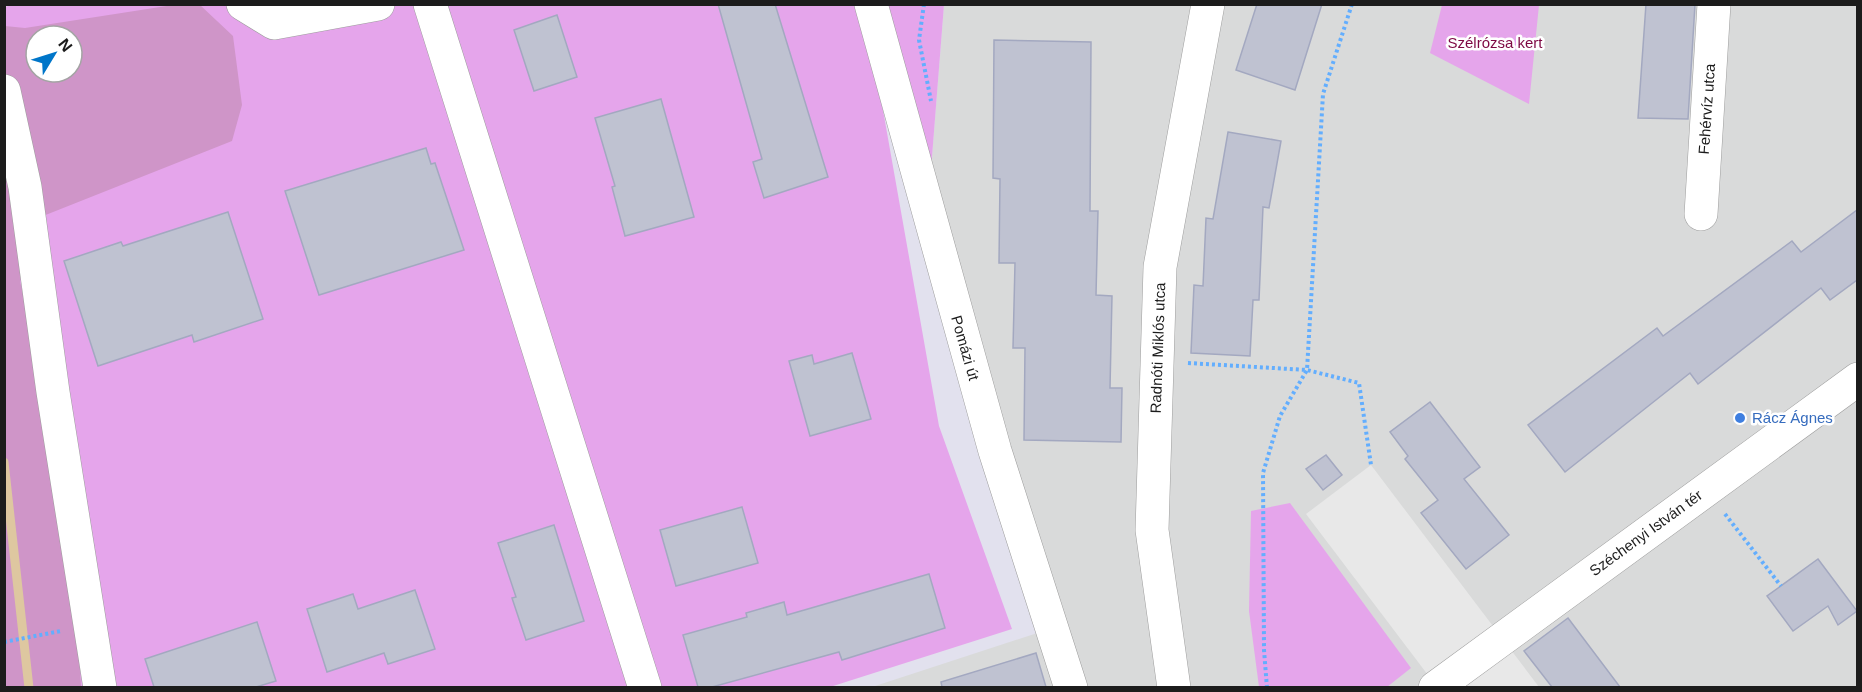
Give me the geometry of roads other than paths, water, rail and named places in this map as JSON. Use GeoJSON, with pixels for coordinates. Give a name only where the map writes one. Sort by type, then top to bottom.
{"type":"FeatureCollection","features":[{"type":"Feature","properties":{"kind":"street"},"geometry":{"type":"LineString","coordinates":[[243,4],[274,23],[378,4]]}},
{"type":"Feature","properties":{"kind":"street"},"geometry":{"type":"LineString","coordinates":[[430,4],[645,687]]}},
{"type":"Feature","properties":{"kind":"street","name":"Pomázi út"},"geometry":{"type":"LineString","coordinates":[[871,4],[995,451],[1071,687]]}},
{"type":"Feature","properties":{"kind":"street","name":"Fehérvíz utca"},"geometry":{"type":"LineString","coordinates":[[1701,214],[1714,4]]}},
{"type":"Feature","properties":{"kind":"street","name":"Radnóti Miklós utca"},"geometry":{"type":"LineString","coordinates":[[1174,687],[1152,530],[1160,267],[1207,8]]}},
{"type":"Feature","properties":{"kind":"street"},"geometry":{"type":"LineString","coordinates":[[4,91],[25,187],[53,392],[100,687]]}},
{"type":"Feature","properties":{"kind":"street","name":"Széchenyi István tér"},"geometry":{"type":"LineString","coordinates":[[1435,687],[1857,379]]}},
{"type":"Feature","properties":{"kind":"waterway"},"geometry":{"type":"LineString","coordinates":[[4,462],[29,688]]}},
{"type":"Feature","properties":{"kind":"place","name":"Rácz Ágnes"},"geometry":{"type":"Point","coordinates":[1740,418]}},
{"type":"Feature","properties":{"kind":"park label","name":"Szélrózsa kert"},"geometry":{"type":"Point","coordinates":[1495,43]}}]}
